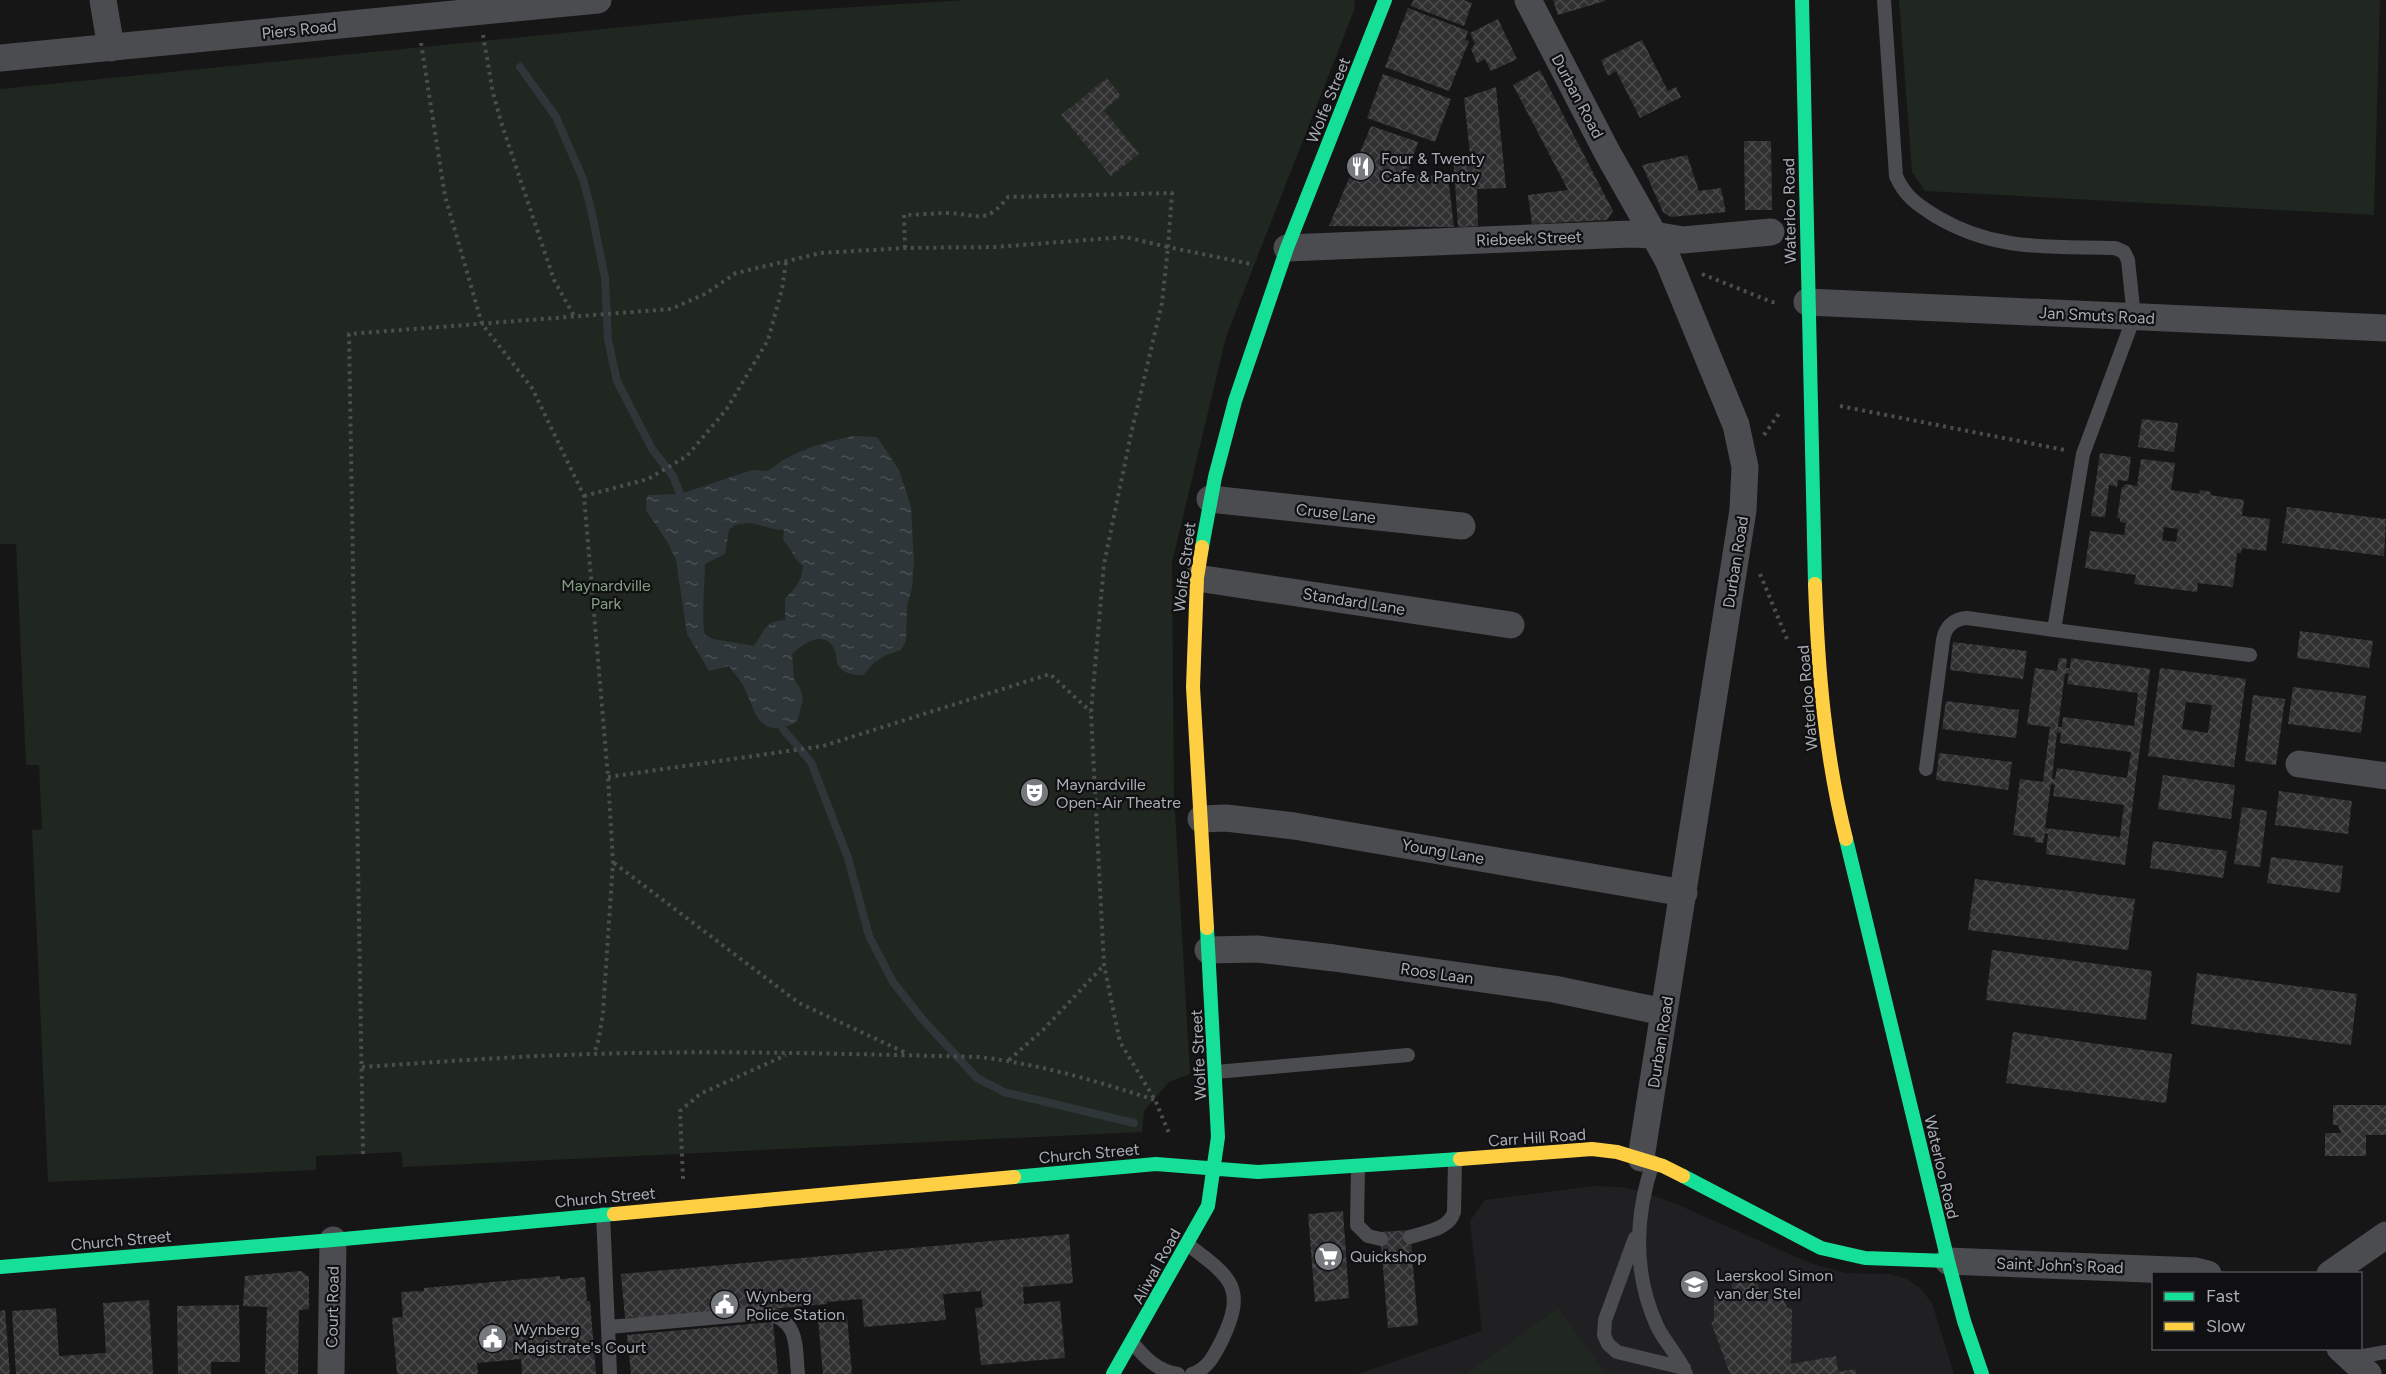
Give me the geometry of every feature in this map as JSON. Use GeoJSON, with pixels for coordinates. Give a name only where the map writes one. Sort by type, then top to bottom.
{"type":"FeatureCollection","features":[{"type":"Feature","properties":{"kind":"street"},"geometry":{"type":"LineString","coordinates":[[104,0],[111,48]]}},
{"type":"Feature","properties":{"kind":"street","name":"Piers Road"},"geometry":{"type":"LineString","coordinates":[[0,58],[598,0]]}},
{"type":"Feature","properties":{"kind":"street","name":"Wolfe Street"},"geometry":{"type":"LineString","coordinates":[[1213,1168],[1218,1137],[1216,1072],[1193,687],[1193,637],[1197,578],[1210,499],[1235,401],[1287,248],[1385,0]]}},
{"type":"Feature","properties":{"kind":"street","name":"Waterloo Road"},"geometry":{"type":"LineString","coordinates":[[1802,0],[1796,302],[1823,730],[1833,786],[1948,1261],[1964,1321],[1982,1374]]}},
{"type":"Feature","properties":{"kind":"street","name":"Durban Road"},"geometry":{"type":"LineString","coordinates":[[1528,2],[1608,154],[1668,260],[1736,425],[1744,467],[1743,510],[1664,1011],[1647,1160]]}},
{"type":"Feature","properties":{"kind":"street","name":"Riebeek Street"},"geometry":{"type":"LineString","coordinates":[[1287,248],[1654,235],[1683,240],[1771,232]]}},
{"type":"Feature","properties":{"kind":"street","name":"Jan Smuts Road"},"geometry":{"type":"LineString","coordinates":[[1796,302],[2386,328]]}},
{"type":"Feature","properties":{"kind":"street","name":"Cruse Lane"},"geometry":{"type":"LineString","coordinates":[[1210,499],[1462,526]]}},
{"type":"Feature","properties":{"kind":"street","name":"Standard Lane"},"geometry":{"type":"LineString","coordinates":[[1197,578],[1511,625]]}},
{"type":"Feature","properties":{"kind":"street"},"geometry":{"type":"LineString","coordinates":[[2299,764],[2386,776]]}},
{"type":"Feature","properties":{"kind":"street","name":"Young Lane"},"geometry":{"type":"LineString","coordinates":[[1201,819],[1226,819],[1294,826],[1684,892]]}},
{"type":"Feature","properties":{"kind":"street","name":"Roos Laan"},"geometry":{"type":"LineString","coordinates":[[1208,950],[1257,949],[1334,958],[1554,989],[1664,1011]]}},
{"type":"Feature","properties":{"kind":"street","name":"Carr Hill Road"},"geometry":{"type":"LineString","coordinates":[[1213,1168],[1258,1172],[1358,1167],[1592,1149],[1617,1152],[1647,1160],[1821,1248],[1865,1258],[1948,1261]]}},
{"type":"Feature","properties":{"kind":"street","name":"Church Street"},"geometry":{"type":"LineString","coordinates":[[0,1267],[333,1240],[1079,1170],[1156,1164],[1213,1168]]}},
{"type":"Feature","properties":{"kind":"street","name":"Aliwal Road"},"geometry":{"type":"LineString","coordinates":[[1113,1374],[1208,1206],[1213,1168]]}},
{"type":"Feature","properties":{"kind":"street"},"geometry":{"type":"LineString","coordinates":[[2333,1272],[2386,1235]]}},
{"type":"Feature","properties":{"kind":"street","name":"Court Road"},"geometry":{"type":"LineString","coordinates":[[331,1374],[333,1240]]}},
{"type":"Feature","properties":{"kind":"street","name":"Saint John's Road"},"geometry":{"type":"LineString","coordinates":[[1948,1261],[2196,1272]]}},
{"type":"Feature","properties":{"kind":"lane"},"geometry":{"type":"LineString","coordinates":[[1884,0],[1896,176],[1906,195],[1916,204],[1949,224],[2000,243],[2115,249],[2124,252],[2128,260],[2134,317],[2083,453],[2054,630]]}},
{"type":"Feature","properties":{"kind":"lane"},"geometry":{"type":"LineString","coordinates":[[1926,769],[1943,640],[1949,625],[1960,619],[1967,618],[2250,656]]}},
{"type":"Feature","properties":{"kind":"lane"},"geometry":{"type":"LineString","coordinates":[[1216,1072],[1408,1055]]}},
{"type":"Feature","properties":{"kind":"lane"},"geometry":{"type":"LineString","coordinates":[[1410,1237],[1443,1226],[1452,1218],[1455,1160]]}},
{"type":"Feature","properties":{"kind":"lane"},"geometry":{"type":"LineString","coordinates":[[1647,1160],[1638,1229],[1638,1254],[1648,1303],[1658,1326],[1685,1371]]}},
{"type":"Feature","properties":{"kind":"lane"},"geometry":{"type":"LineString","coordinates":[[1358,1167],[1357,1225],[1368,1236],[1381,1239]]}},
{"type":"Feature","properties":{"kind":"lane"},"geometry":{"type":"LineString","coordinates":[[603,1214],[610,1374]]}},
{"type":"Feature","properties":{"kind":"lane"},"geometry":{"type":"LineString","coordinates":[[1638,1229],[1605,1320],[1604,1335],[1608,1344],[1617,1352],[1685,1371]]}},
{"type":"Feature","properties":{"kind":"lane"},"geometry":{"type":"LineString","coordinates":[[1187,1245],[1219,1269],[1234,1293],[1235,1302],[1232,1318],[1219,1347],[1207,1365],[1192,1374]]}},
{"type":"Feature","properties":{"kind":"lane"},"geometry":{"type":"LineString","coordinates":[[608,1327],[766,1313],[775,1315],[783,1319],[792,1330],[798,1374]]}},
{"type":"Feature","properties":{"kind":"lane"},"geometry":{"type":"LineString","coordinates":[[1132,1342],[1152,1363],[1171,1373],[1178,1374]]}},
{"type":"Feature","properties":{"kind":"lane"},"geometry":{"type":"LineString","coordinates":[[2353,1360],[2386,1352]]}},
{"type":"Feature","properties":{"kind":"path"},"geometry":{"type":"LineString","coordinates":[[480,13],[502,125],[554,280],[574,316]]}},
{"type":"Feature","properties":{"kind":"path"},"geometry":{"type":"LineString","coordinates":[[417,17],[445,196],[482,324],[532,388],[584,496],[613,863],[603,1012],[594,1054]]}},
{"type":"Feature","properties":{"kind":"path"},"geometry":{"type":"LineString","coordinates":[[905,248],[904,215],[951,213],[968,217],[984,216],[998,210],[1008,197],[1172,193],[1162,303],[1131,434],[1104,564],[1091,713],[1104,965],[1120,1042],[1155,1100],[1169,1133]]}},
{"type":"Feature","properties":{"kind":"path"},"geometry":{"type":"LineString","coordinates":[[363,1154],[349,334],[671,309],[705,294],[736,273],[821,253],[905,248],[995,247],[1125,237],[1261,266]]}},
{"type":"Feature","properties":{"kind":"path"},"geometry":{"type":"LineString","coordinates":[[584,496],[648,478],[687,456],[726,410],[768,340],[782,289],[786,262]]}},
{"type":"Feature","properties":{"kind":"path"},"geometry":{"type":"LineString","coordinates":[[1700,273],[1772,302],[1796,302]]}},
{"type":"Feature","properties":{"kind":"path"},"geometry":{"type":"LineString","coordinates":[[1833,405],[2083,453]]}},
{"type":"Feature","properties":{"kind":"path"},"geometry":{"type":"LineString","coordinates":[[1763,437],[1782,410]]}},
{"type":"Feature","properties":{"kind":"path"},"geometry":{"type":"LineString","coordinates":[[1756,564],[1791,649]]}},
{"type":"Feature","properties":{"kind":"path"},"geometry":{"type":"LineString","coordinates":[[608,777],[823,746],[1050,674],[1091,713]]}},
{"type":"Feature","properties":{"kind":"path"},"geometry":{"type":"LineString","coordinates":[[613,863],[799,1003],[909,1054]]}},
{"type":"Feature","properties":{"kind":"path"},"geometry":{"type":"LineString","coordinates":[[1008,1060],[1044,1029],[1104,965]]}},
{"type":"Feature","properties":{"kind":"path"},"geometry":{"type":"LineString","coordinates":[[362,1067],[594,1054],[909,1054],[1008,1060],[1088,1078],[1155,1100]]}},
{"type":"Feature","properties":{"kind":"path"},"geometry":{"type":"LineString","coordinates":[[683,1179],[680,1111],[700,1094],[789,1054]]}},
{"type":"Feature","properties":{"kind":"shaded area","name":"Laerskool Simon van der Stel"},"geometry":{"type":"Polygon","coordinates":[[[1593,1186],[1620,1187],[1674,1203],[1810,1263],[1846,1273],[1890,1274],[1907,1279],[1920,1288],[1932,1303],[1954,1374],[1358,1374],[1482,1331],[1470,1221],[1485,1200],[1593,1186]]]}},
{"type":"Feature","properties":{"kind":"green space","name":"Maynardville Park"},"geometry":{"type":"Polygon","coordinates":[[[965,0],[1354,0],[1355,8],[1226,337],[1172,563],[1174,794],[1190,1074],[1169,1082],[1144,1111],[1142,1132],[403,1167],[401,1152],[316,1156],[316,1170],[48,1182],[32,830],[42,829],[39,765],[26,765],[16,544],[0,544],[0,89],[775,12],[965,0]]]}},
{"type":"Feature","properties":{"kind":"green space"},"geometry":{"type":"Polygon","coordinates":[[[1899,0],[2380,0],[2374,215],[1925,191],[1912,172],[1899,0]]]}},
{"type":"Feature","properties":{"kind":"green space"},"geometry":{"type":"Polygon","coordinates":[[[1558,1308],[1606,1374],[1466,1374],[1558,1308]]]}},
{"type":"Feature","properties":{"kind":"water"},"geometry":{"type":"Polygon","coordinates":[[[854,436],[877,437],[899,470],[911,507],[914,561],[912,588],[907,606],[906,641],[901,650],[880,659],[864,675],[849,674],[841,669],[835,651],[826,640],[808,642],[792,654],[794,679],[803,699],[797,722],[774,728],[760,720],[743,685],[729,666],[709,671],[687,634],[676,560],[668,543],[646,510],[647,495],[680,494],[752,470],[768,471],[787,458],[820,444],[854,436]],[[753,524],[735,525],[729,530],[725,554],[705,564],[703,618],[705,635],[713,639],[754,646],[769,625],[785,620],[785,598],[797,584],[803,566],[783,540],[784,530],[753,524]]]}},
{"type":"Feature","properties":{"kind":"building"},"geometry":{"type":"Polygon","coordinates":[[[1413,0],[1463,0],[1472,3],[1464,26],[1411,6],[1413,0]]]}},
{"type":"Feature","properties":{"kind":"building"},"geometry":{"type":"Polygon","coordinates":[[[1553,0],[1605,0],[1605,1],[1558,15],[1553,0]]]}},
{"type":"Feature","properties":{"kind":"building"},"geometry":{"type":"Polygon","coordinates":[[[1408,8],[1468,31],[1465,40],[1469,41],[1449,91],[1385,67],[1408,8]]]}},
{"type":"Feature","properties":{"kind":"building"},"geometry":{"type":"Polygon","coordinates":[[[1498,19],[1517,59],[1491,71],[1485,59],[1477,63],[1471,49],[1475,44],[1470,33],[1498,19]]]}},
{"type":"Feature","properties":{"kind":"building"},"geometry":{"type":"Polygon","coordinates":[[[1642,40],[1668,91],[1676,87],[1681,97],[1640,118],[1616,71],[1608,76],[1601,60],[1642,40]]]}},
{"type":"Feature","properties":{"kind":"building"},"geometry":{"type":"Polygon","coordinates":[[[1540,70],[1613,211],[1607,220],[1532,224],[1528,195],[1568,190],[1513,85],[1540,70]]]}},
{"type":"Feature","properties":{"kind":"building"},"geometry":{"type":"Polygon","coordinates":[[[1383,74],[1451,99],[1435,142],[1367,118],[1383,74]]]}},
{"type":"Feature","properties":{"kind":"building"},"geometry":{"type":"Polygon","coordinates":[[[1107,78],[1121,96],[1104,110],[1139,154],[1111,176],[1061,115],[1107,78]]]}},
{"type":"Feature","properties":{"kind":"building"},"geometry":{"type":"Polygon","coordinates":[[[1496,87],[1506,188],[1477,189],[1478,226],[1458,227],[1453,154],[1470,154],[1464,98],[1496,87]]]}},
{"type":"Feature","properties":{"kind":"building"},"geometry":{"type":"Polygon","coordinates":[[[1371,126],[1418,142],[1407,175],[1448,176],[1454,227],[1329,226],[1371,126]]]}},
{"type":"Feature","properties":{"kind":"building"},"geometry":{"type":"Polygon","coordinates":[[[1744,141],[1771,141],[1772,210],[1745,210],[1744,141]]]}},
{"type":"Feature","properties":{"kind":"building"},"geometry":{"type":"Polygon","coordinates":[[[1687,155],[1699,191],[1721,188],[1726,212],[1671,217],[1663,212],[1642,165],[1687,155]]]}},
{"type":"Feature","properties":{"kind":"building"},"geometry":{"type":"Polygon","coordinates":[[[2142,419],[2178,423],[2174,452],[2138,447],[2142,419]]]}},
{"type":"Feature","properties":{"kind":"building"},"geometry":{"type":"Polygon","coordinates":[[[2100,453],[2131,457],[2128,481],[2118,480],[2117,487],[2109,485],[2105,517],[2091,516],[2100,453]]]}},
{"type":"Feature","properties":{"kind":"building"},"geometry":{"type":"Polygon","coordinates":[[[2141,459],[2175,463],[2171,490],[2199,494],[2200,490],[2211,492],[2210,495],[2244,500],[2242,516],[2270,519],[2266,551],[2242,548],[2241,553],[2237,553],[2233,587],[2198,583],[2197,592],[2134,584],[2136,575],[2085,568],[2090,531],[2124,535],[2126,523],[2120,522],[2120,518],[2117,518],[2122,487],[2125,484],[2137,486],[2141,459]],[[2164,527],[2162,540],[2176,542],[2178,529],[2164,527]]]}},
{"type":"Feature","properties":{"kind":"building"},"geometry":{"type":"Polygon","coordinates":[[[2287,507],[2386,519],[2384,556],[2282,543],[2287,507]]]}},
{"type":"Feature","properties":{"kind":"building"},"geometry":{"type":"Polygon","coordinates":[[[2300,631],[2373,641],[2369,668],[2297,658],[2300,631]]]}},
{"type":"Feature","properties":{"kind":"building"},"geometry":{"type":"Polygon","coordinates":[[[1953,642],[2027,651],[2023,679],[1950,670],[1953,642]]]}},
{"type":"Feature","properties":{"kind":"building"},"geometry":{"type":"Polygon","coordinates":[[[2059,658],[2067,659],[2066,668],[2070,668],[2071,658],[2150,669],[2125,865],[2046,854],[2048,834],[2045,833],[2043,843],[2035,842],[2035,838],[2013,835],[2020,779],[2043,782],[2050,727],[2027,724],[2035,668],[2057,671],[2059,658]],[[2065,673],[2058,727],[2062,727],[2063,717],[2134,726],[2138,693],[2067,684],[2069,674],[2065,673]],[[2057,732],[2052,779],[2055,779],[2057,768],[2127,778],[2131,752],[2060,743],[2061,733],[2057,732]],[[2051,784],[2045,828],[2120,837],[2124,805],[2053,796],[2055,785],[2051,784]]]}},
{"type":"Feature","properties":{"kind":"building"},"geometry":{"type":"Polygon","coordinates":[[[2160,668],[2246,679],[2234,767],[2148,756],[2160,668]],[[2186,702],[2182,729],[2208,733],[2212,705],[2186,702]]]}},
{"type":"Feature","properties":{"kind":"building"},"geometry":{"type":"Polygon","coordinates":[[[2293,687],[2366,696],[2361,733],[2288,724],[2293,687]]]}},
{"type":"Feature","properties":{"kind":"building"},"geometry":{"type":"Polygon","coordinates":[[[2253,695],[2285,699],[2276,765],[2245,761],[2253,695]]]}},
{"type":"Feature","properties":{"kind":"building"},"geometry":{"type":"Polygon","coordinates":[[[1946,701],[2019,710],[2016,738],[1942,729],[1946,701]]]}},
{"type":"Feature","properties":{"kind":"building"},"geometry":{"type":"Polygon","coordinates":[[[1939,753],[2012,762],[2008,790],[1936,780],[1939,753]]]}},
{"type":"Feature","properties":{"kind":"building"},"geometry":{"type":"Polygon","coordinates":[[[2163,775],[2235,785],[2231,819],[2158,809],[2163,775]]]}},
{"type":"Feature","properties":{"kind":"building"},"geometry":{"type":"Polygon","coordinates":[[[2279,791],[2352,801],[2348,834],[2275,825],[2279,791]]]}},
{"type":"Feature","properties":{"kind":"building"},"geometry":{"type":"Polygon","coordinates":[[[2242,807],[2267,811],[2260,867],[2234,864],[2242,807]]]}},
{"type":"Feature","properties":{"kind":"building"},"geometry":{"type":"Polygon","coordinates":[[[2153,841],[2227,851],[2223,878],[2150,868],[2153,841]]]}},
{"type":"Feature","properties":{"kind":"building"},"geometry":{"type":"Polygon","coordinates":[[[2271,857],[2343,866],[2340,893],[2267,883],[2271,857]]]}},
{"type":"Feature","properties":{"kind":"building"},"geometry":{"type":"Polygon","coordinates":[[[1975,879],[2135,899],[2128,950],[1968,930],[1975,879]]]}},
{"type":"Feature","properties":{"kind":"building"},"geometry":{"type":"Polygon","coordinates":[[[1992,950],[2152,971],[2146,1020],[1986,1000],[1992,950]]]}},
{"type":"Feature","properties":{"kind":"building"},"geometry":{"type":"Polygon","coordinates":[[[2197,973],[2357,994],[2351,1045],[2191,1024],[2197,973]]]}},
{"type":"Feature","properties":{"kind":"building"},"geometry":{"type":"Polygon","coordinates":[[[2013,1032],[2172,1054],[2166,1103],[2006,1083],[2013,1032]]]}},
{"type":"Feature","properties":{"kind":"building"},"geometry":{"type":"Polygon","coordinates":[[[2333,1105],[2386,1105],[2386,1135],[2366,1135],[2366,1156],[2325,1156],[2325,1133],[2341,1133],[2338,1125],[2333,1125],[2333,1105]]]}},
{"type":"Feature","properties":{"kind":"building","name":"Quickshop"},"geometry":{"type":"Polygon","coordinates":[[[1343,1211],[1349,1298],[1315,1302],[1308,1214],[1343,1211]]]}},
{"type":"Feature","properties":{"kind":"building"},"geometry":{"type":"Polygon","coordinates":[[[1410,1230],[1418,1325],[1388,1328],[1380,1232],[1410,1230]]]}},
{"type":"Feature","properties":{"kind":"building"},"geometry":{"type":"Polygon","coordinates":[[[1069,1234],[1073,1283],[1023,1287],[1024,1304],[1060,1301],[1065,1358],[981,1365],[975,1308],[983,1307],[981,1291],[943,1294],[946,1320],[864,1327],[862,1299],[636,1321],[636,1317],[625,1318],[621,1274],[1069,1234]]]}},
{"type":"Feature","properties":{"kind":"building"},"geometry":{"type":"Polygon","coordinates":[[[1756,1270],[1760,1294],[1779,1287],[1787,1308],[1792,1309],[1791,1364],[1836,1356],[1838,1372],[1855,1369],[1856,1374],[1730,1374],[1711,1322],[1714,1321],[1714,1297],[1734,1297],[1730,1275],[1756,1270]]]}},
{"type":"Feature","properties":{"kind":"building"},"geometry":{"type":"Polygon","coordinates":[[[301,1271],[309,1277],[309,1309],[299,1310],[298,1374],[265,1374],[267,1307],[243,1306],[245,1276],[301,1271]]]}},
{"type":"Feature","properties":{"kind":"building","name":"Wynberg Magistrate's Court"},"geometry":{"type":"Polygon","coordinates":[[[560,1276],[560,1279],[585,1277],[587,1301],[590,1301],[596,1374],[522,1374],[521,1359],[477,1363],[478,1374],[397,1374],[392,1318],[403,1317],[401,1292],[560,1276]]]}},
{"type":"Feature","properties":{"kind":"building"},"geometry":{"type":"Polygon","coordinates":[[[149,1300],[153,1374],[16,1374],[12,1311],[56,1308],[59,1356],[106,1353],[103,1303],[149,1300]]]}},
{"type":"Feature","properties":{"kind":"building"},"geometry":{"type":"Polygon","coordinates":[[[239,1305],[240,1362],[211,1362],[211,1374],[178,1374],[177,1306],[239,1305]]]}},
{"type":"Feature","properties":{"kind":"building"},"geometry":{"type":"Polygon","coordinates":[[[5,1310],[10,1374],[0,1374],[0,1311],[5,1310]]]}},
{"type":"Feature","properties":{"kind":"building"},"geometry":{"type":"Polygon","coordinates":[[[847,1316],[852,1374],[823,1374],[818,1319],[847,1316]]]}},
{"type":"Feature","properties":{"kind":"building"},"geometry":{"type":"Polygon","coordinates":[[[773,1322],[778,1374],[631,1374],[627,1335],[773,1322]]]}},
{"type":"Feature","properties":{"kind":"waterway"},"geometry":{"type":"LineString","coordinates":[[520,67],[556,117],[583,179],[605,278],[608,340],[617,381],[652,449],[673,476],[680,494]]}},
{"type":"Feature","properties":{"kind":"waterway"},"geometry":{"type":"LineString","coordinates":[[783,729],[811,762],[848,858],[869,936],[893,982],[923,1020],[977,1078],[1004,1092],[1134,1123]]}},
{"type":"Feature","properties":{"kind":"traffic: fast"},"geometry":{"type":"LineString","coordinates":[[1202,547],[1215,477],[1235,401],[1287,248],[1385,0]]}},
{"type":"Feature","properties":{"kind":"traffic: fast"},"geometry":{"type":"LineString","coordinates":[[1802,0],[1815,584]]}},
{"type":"Feature","properties":{"kind":"traffic: fast"},"geometry":{"type":"LineString","coordinates":[[1846,839],[1948,1261],[1964,1321],[1982,1374]]}},
{"type":"Feature","properties":{"kind":"traffic: fast"},"geometry":{"type":"LineString","coordinates":[[1113,1374],[1208,1206],[1218,1137],[1207,928]]}},
{"type":"Feature","properties":{"kind":"traffic: fast"},"geometry":{"type":"LineString","coordinates":[[1014,1177],[1156,1164],[1258,1172],[1460,1159]]}},
{"type":"Feature","properties":{"kind":"traffic: fast"},"geometry":{"type":"LineString","coordinates":[[1683,1176],[1821,1248],[1865,1258],[1948,1261]]}},
{"type":"Feature","properties":{"kind":"traffic: fast"},"geometry":{"type":"LineString","coordinates":[[0,1267],[614,1214]]}},
{"type":"Feature","properties":{"kind":"traffic: slow"},"geometry":{"type":"LineString","coordinates":[[1202,547],[1197,578],[1193,687],[1207,928]]}},
{"type":"Feature","properties":{"kind":"traffic: slow"},"geometry":{"type":"LineString","coordinates":[[1815,584],[1824,713],[1833,776],[1846,839]]}},
{"type":"Feature","properties":{"kind":"traffic: slow"},"geometry":{"type":"LineString","coordinates":[[1460,1159],[1592,1149],[1617,1152],[1663,1166],[1683,1176]]}},
{"type":"Feature","properties":{"kind":"traffic: slow"},"geometry":{"type":"LineString","coordinates":[[614,1214],[1014,1177]]}},
{"type":"Feature","properties":{"kind":"place","name":"Four & Twenty Cafe & Pantry"},"geometry":{"type":"Point","coordinates":[1360,167]}},
{"type":"Feature","properties":{"kind":"place","name":"Maynardville Open-Air Theatre"},"geometry":{"type":"Point","coordinates":[1035,793]}},
{"type":"Feature","properties":{"kind":"place","name":"Quickshop"},"geometry":{"type":"Point","coordinates":[1329,1256]}},
{"type":"Feature","properties":{"kind":"place","name":"Laerskool Simon van der Stel"},"geometry":{"type":"Point","coordinates":[1695,1284]}},
{"type":"Feature","properties":{"kind":"place","name":"Wynberg Police Station"},"geometry":{"type":"Point","coordinates":[725,1305]}},
{"type":"Feature","properties":{"kind":"place","name":"Wynberg Magistrate's Court"},"geometry":{"type":"Point","coordinates":[493,1338]}}]}
